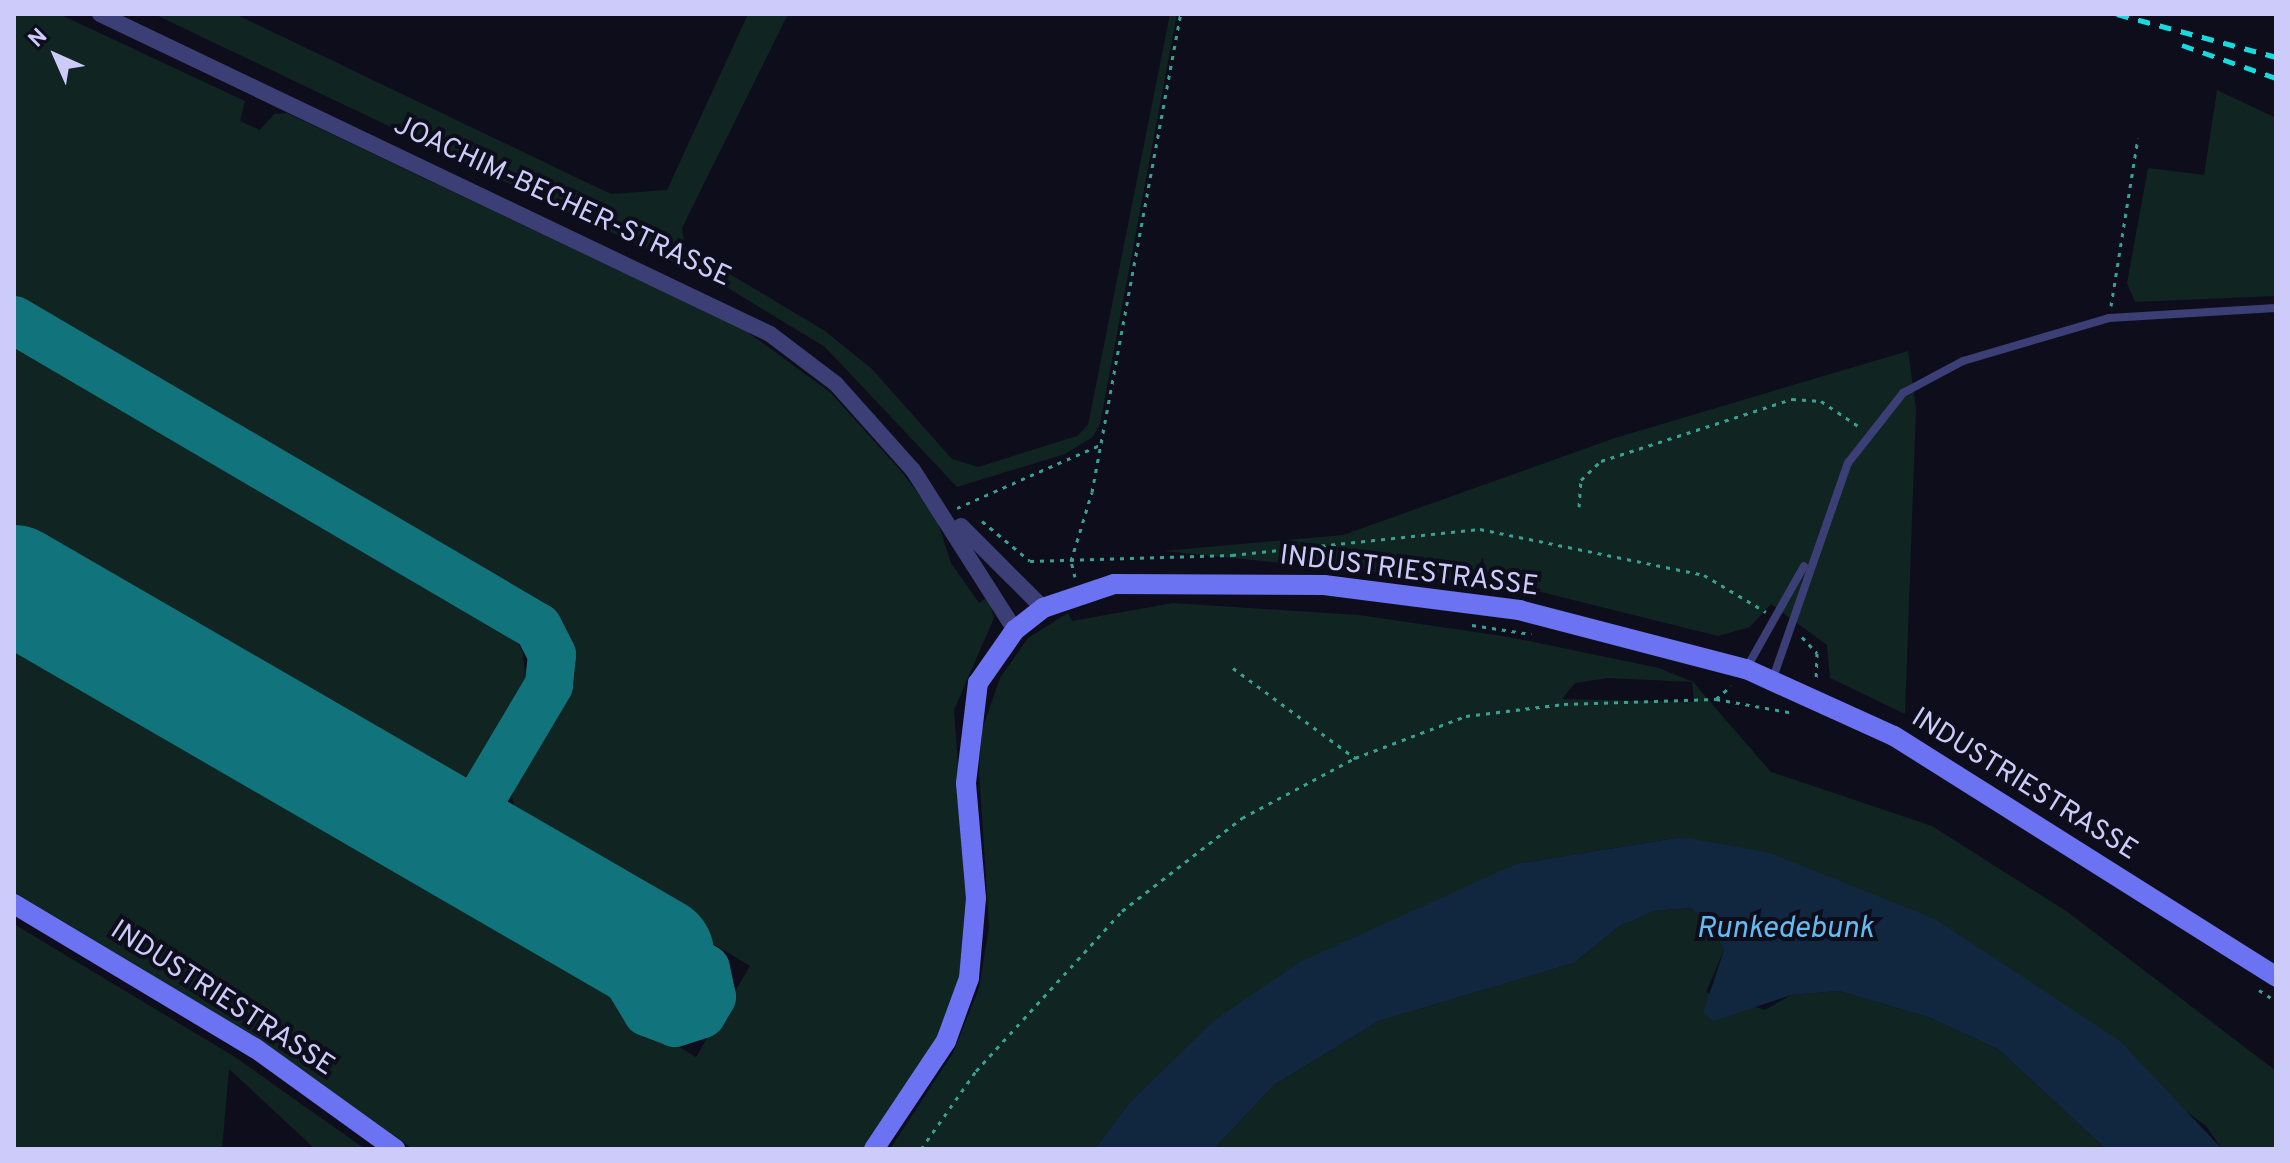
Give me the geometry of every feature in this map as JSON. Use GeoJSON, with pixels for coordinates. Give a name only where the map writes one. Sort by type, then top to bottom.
{"type":"FeatureCollection","features":[{"type":"Feature","properties":{"kind":"street","name":"JOACHIM-BECHER-STRASSE"},"geometry":{"type":"LineString","coordinates":[[100,14],[737,314],[836,384],[948,514],[1043,608]]}},
{"type":"Feature","properties":{"kind":"street","name":"JOACHIM-BECHER-STRASSE"},"geometry":{"type":"LineString","coordinates":[[948,514],[1015,630]]}},
{"type":"Feature","properties":{"kind":"street","name":"INDUSTRIESTRASSE"},"geometry":{"type":"LineString","coordinates":[[874,1149],[946,1041],[969,978],[976,898],[966,783],[970,715],[978,683],[1015,630],[1043,608],[1114,584],[1324,585],[1597,625],[1773,678],[1926,755],[2276,977]]}},
{"type":"Feature","properties":{"kind":"street","name":"INDUSTRIESTRASSE"},"geometry":{"type":"LineString","coordinates":[[14,904],[255,1048],[395,1149]]}},
{"type":"Feature","properties":{"kind":"lane"},"geometry":{"type":"LineString","coordinates":[[1746,669],[1811,555],[1867,433],[1926,377],[2019,341],[2109,318],[2276,308]]}},
{"type":"Feature","properties":{"kind":"lane"},"geometry":{"type":"LineString","coordinates":[[1773,678],[1791,630],[1811,555]]}},
{"type":"Feature","properties":{"kind":"path"},"geometry":{"type":"LineString","coordinates":[[1071,561],[1100,445],[1181,14]]}},
{"type":"Feature","properties":{"kind":"path"},"geometry":{"type":"LineString","coordinates":[[2109,318],[2138,138]]}},
{"type":"Feature","properties":{"kind":"path"},"geometry":{"type":"LineString","coordinates":[[1579,507],[1581,480],[1601,461],[1792,399],[1821,401],[1867,433]]}},
{"type":"Feature","properties":{"kind":"path"},"geometry":{"type":"LineString","coordinates":[[948,514],[1100,445]]}},
{"type":"Feature","properties":{"kind":"path"},"geometry":{"type":"LineString","coordinates":[[1030,561],[1232,555],[1480,529],[1704,575],[1774,618]]}},
{"type":"Feature","properties":{"kind":"path"},"geometry":{"type":"LineString","coordinates":[[1468,624],[1540,636]]}},
{"type":"Feature","properties":{"kind":"path"},"geometry":{"type":"LineString","coordinates":[[1791,630],[1819,661],[1808,694],[1796,713]]}},
{"type":"Feature","properties":{"kind":"path"},"geometry":{"type":"LineString","coordinates":[[1233,668],[1355,758]]}},
{"type":"Feature","properties":{"kind":"path"},"geometry":{"type":"LineString","coordinates":[[1721,681],[1732,685]]}},
{"type":"Feature","properties":{"kind":"path"},"geometry":{"type":"LineString","coordinates":[[921,1149],[1005,1037],[1122,911],[1242,818],[1355,758],[1466,716],[1564,704],[1716,699],[1808,717]]}},
{"type":"Feature","properties":{"kind":"path"},"geometry":{"type":"LineString","coordinates":[[2250,985],[2276,1001]]}},
{"type":"Feature","properties":{"kind":"green space"},"geometry":{"type":"Polygon","coordinates":[[[14,14],[59,14],[245,101],[240,121],[260,130],[274,114],[287,113],[746,331],[830,392],[901,471],[936,517],[951,563],[979,603],[988,597],[994,618],[954,710],[967,887],[959,980],[937,1040],[864,1149],[413,1149],[263,1042],[14,892],[14,631],[605,975],[627,1016],[696,1057],[750,966],[519,826],[510,789],[563,690],[570,659],[544,614],[14,303],[14,14]]]}},
{"type":"Feature","properties":{"kind":"green space"},"geometry":{"type":"Polygon","coordinates":[[[154,14],[235,14],[611,194],[667,190],[748,14],[788,14],[682,228],[685,247],[825,331],[872,369],[952,459],[978,467],[1077,436],[1088,425],[1170,14],[1177,14],[1100,424],[1093,437],[1065,454],[957,487],[825,347],[728,288],[154,14]]]}},
{"type":"Feature","properties":{"kind":"green space"},"geometry":{"type":"Polygon","coordinates":[[[2217,90],[2276,118],[2276,296],[2135,302],[2127,283],[2148,168],[2204,175],[2217,90]]]}},
{"type":"Feature","properties":{"kind":"green space"},"geometry":{"type":"Polygon","coordinates":[[[14,338],[511,630],[523,653],[526,687],[487,762],[454,783],[428,779],[14,539],[14,338]]]}},
{"type":"Feature","properties":{"kind":"green space"},"geometry":{"type":"Polygon","coordinates":[[[1908,351],[1916,408],[1905,714],[1830,678],[1827,645],[1771,604],[1750,627],[1718,636],[1521,587],[1163,551],[1343,535],[1615,438],[1908,351]]]}},
{"type":"Feature","properties":{"kind":"green space"},"geometry":{"type":"Polygon","coordinates":[[[1173,603],[1359,615],[1509,637],[1659,668],[1693,682],[1771,772],[1932,826],[2069,913],[2276,1071],[2276,1149],[2222,1149],[2207,1127],[1935,919],[1682,837],[1516,864],[1129,1103],[1095,1149],[890,1149],[953,1053],[979,988],[989,927],[979,770],[982,730],[1000,678],[1028,638],[1068,613],[1072,621],[1173,603]],[[1608,678],[1575,683],[1562,699],[1694,702],[1692,682],[1608,678]]]}},
{"type":"Feature","properties":{"kind":"green space"},"geometry":{"type":"Polygon","coordinates":[[[1691,908],[1715,927],[1724,950],[1706,992],[1765,1010],[1791,995],[1839,991],[1928,1017],[1998,1049],[2106,1149],[1214,1149],[1274,1085],[1379,1021],[1574,963],[1618,927],[1654,911],[1691,908]]]}},
{"type":"Feature","properties":{"kind":"green space"},"geometry":{"type":"Polygon","coordinates":[[[14,924],[235,1057],[365,1149],[315,1149],[229,1069],[222,1149],[14,1149],[14,924]]]}},
{"type":"Feature","properties":{"kind":"water","name":"Runkedebunk"},"geometry":{"type":"Polygon","coordinates":[[[1682,837],[1770,853],[1935,919],[2120,1041],[2222,1149],[2106,1149],[1998,1049],[1928,1017],[1839,991],[1791,995],[1714,1021],[1703,1013],[1724,950],[1714,927],[1691,908],[1654,911],[1618,927],[1574,963],[1379,1021],[1274,1085],[1214,1149],[1095,1149],[1129,1103],[1215,1020],[1300,962],[1516,864],[1682,837]]]}},
{"type":"Feature","properties":{"kind":"taxiway"},"geometry":{"type":"LineString","coordinates":[[14,320],[538,627],[552,655],[549,685],[480,801],[449,819],[411,814]]}},
{"type":"Feature","properties":{"kind":"taxiway"},"geometry":{"type":"LineString","coordinates":[[480,801],[479,831],[492,858],[546,893]]}},
{"type":"Feature","properties":{"kind":"taxiway"},"geometry":{"type":"LineString","coordinates":[[591,919],[647,1012],[675,1023],[702,1014],[712,997],[706,969],[691,959],[655,955]]}},
{"type":"Feature","properties":{"kind":"runway"},"geometry":{"type":"LineString","coordinates":[[14,584],[655,955]]}},
{"type":"Feature","properties":{"kind":"railway"},"geometry":{"type":"LineString","coordinates":[[2117,14],[2276,57]]}},
{"type":"Feature","properties":{"kind":"railway"},"geometry":{"type":"LineString","coordinates":[[2182,45],[2276,78]]}}]}
